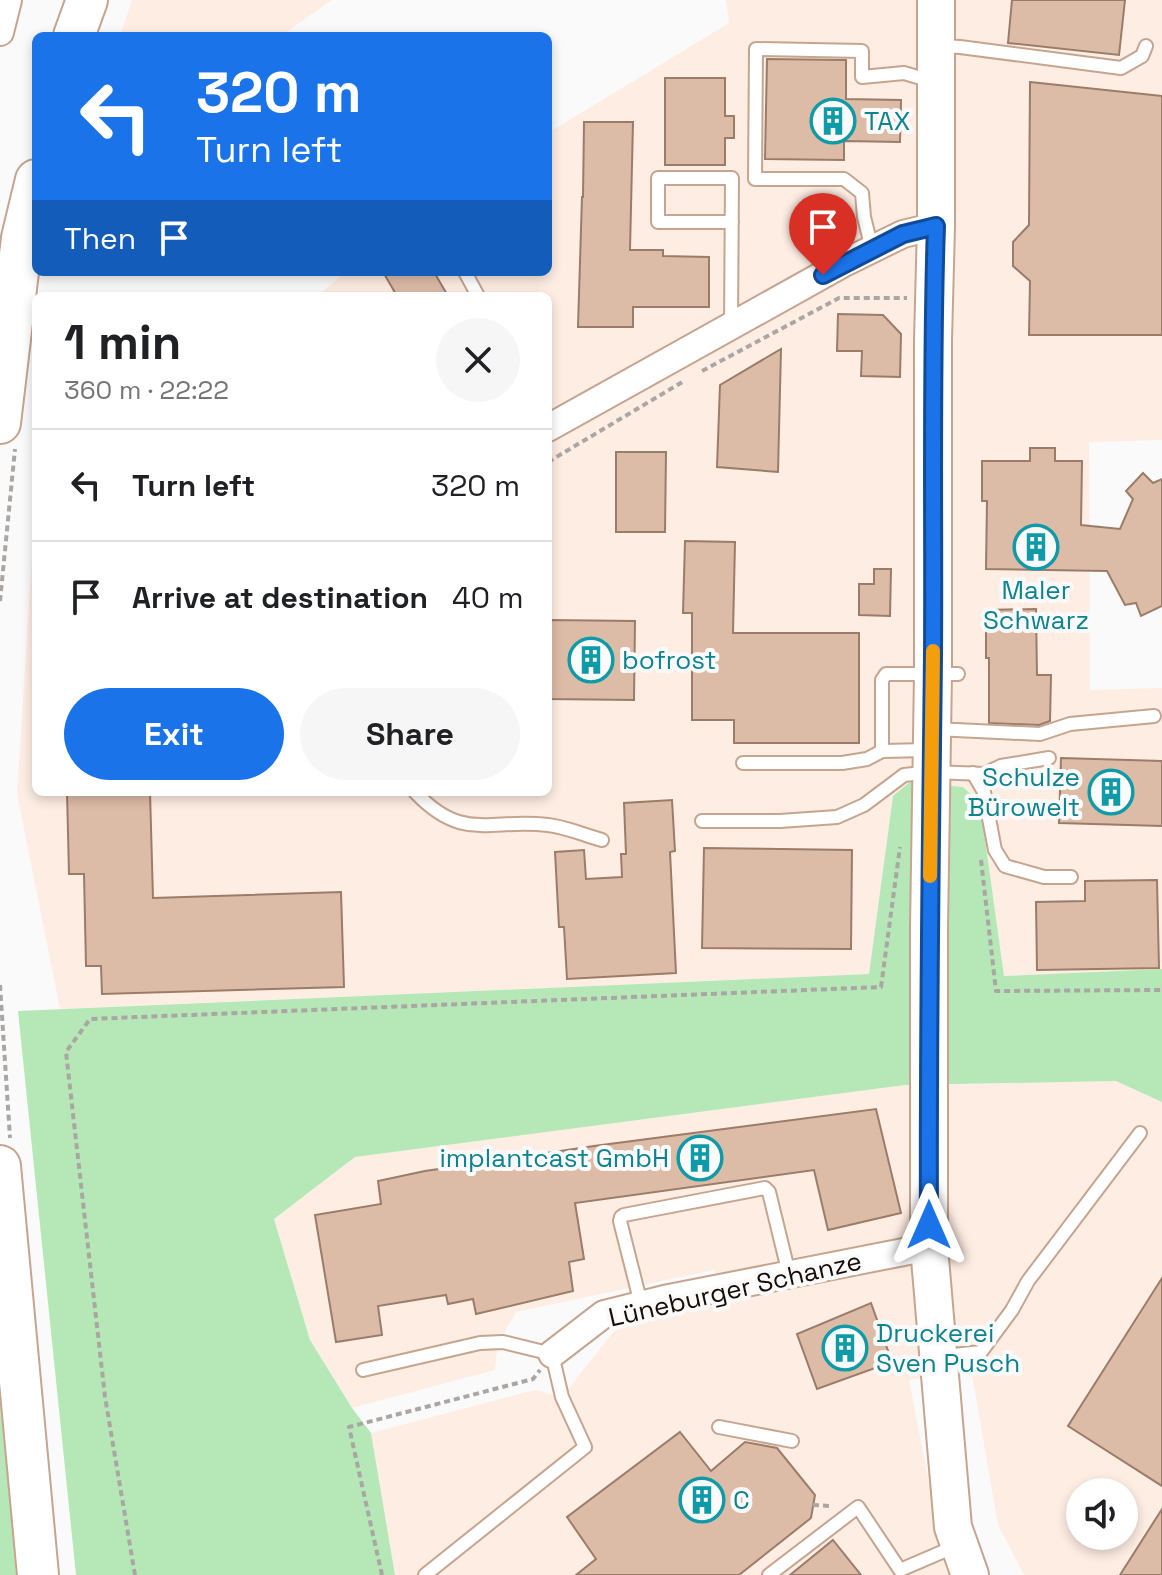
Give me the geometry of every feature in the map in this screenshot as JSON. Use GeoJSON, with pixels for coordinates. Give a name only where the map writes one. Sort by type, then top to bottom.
{"type":"FeatureCollection","features":[{"type":"Feature","properties":{"kind":"main road"},"geometry":{"type":"LineString","coordinates":[[73,32],[80,0]]}},
{"type":"Feature","properties":{"kind":"main road"},"geometry":{"type":"LineString","coordinates":[[74,32],[87,0]]}},
{"type":"Feature","properties":{"kind":"main road"},"geometry":{"type":"LineString","coordinates":[[8,436],[22,238],[32,197]]}},
{"type":"Feature","properties":{"kind":"main road"},"geometry":{"type":"LineString","coordinates":[[0,1166],[38,1575]]}},
{"type":"Feature","properties":{"kind":"street"},"geometry":{"type":"LineString","coordinates":[[0,32],[8,0]]}},
{"type":"Feature","properties":{"kind":"street"},"geometry":{"type":"LineString","coordinates":[[936,0],[934,299],[945,673],[932,751],[929,1247],[953,1527],[965,1560]]}},
{"type":"Feature","properties":{"kind":"street"},"geometry":{"type":"LineString","coordinates":[[552,421],[872,249],[903,234],[936,226]]}},
{"type":"Feature","properties":{"kind":"street","name":"Lüneburger Schanze"},"geometry":{"type":"LineString","coordinates":[[552,1354],[604,1314],[929,1247]]}},
{"type":"Feature","properties":{"kind":"lane"},"geometry":{"type":"LineString","coordinates":[[936,46],[1121,68],[1142,56],[1146,46]]}},
{"type":"Feature","properties":{"kind":"lane"},"geometry":{"type":"LineString","coordinates":[[872,249],[862,193],[844,179],[755,179],[756,49],[862,51],[862,77],[904,73],[937,82]]}},
{"type":"Feature","properties":{"kind":"lane"},"geometry":{"type":"LineString","coordinates":[[731,327],[732,222],[732,178],[658,178],[658,222],[732,222]]}},
{"type":"Feature","properties":{"kind":"lane"},"geometry":{"type":"LineString","coordinates":[[882,751],[882,680],[886,674],[945,673]]}},
{"type":"Feature","properties":{"kind":"lane"},"geometry":{"type":"LineString","coordinates":[[743,763],[842,763],[867,759],[882,751],[932,751],[1040,734],[1070,724],[1154,716]]}},
{"type":"Feature","properties":{"kind":"lane"},"geometry":{"type":"LineString","coordinates":[[932,751],[973,773],[984,774],[1001,766],[1043,758],[1036,740],[1040,734]]}},
{"type":"Feature","properties":{"kind":"lane"},"geometry":{"type":"LineString","coordinates":[[702,821],[837,817],[864,805],[932,751]]}},
{"type":"Feature","properties":{"kind":"lane"},"geometry":{"type":"LineString","coordinates":[[973,773],[984,792],[995,850],[1005,866],[1044,877],[1071,877]]}},
{"type":"Feature","properties":{"kind":"lane"},"geometry":{"type":"LineString","coordinates":[[418,796],[426,805],[451,820],[466,824],[545,825],[602,840]]}},
{"type":"Feature","properties":{"kind":"lane"},"geometry":{"type":"LineString","coordinates":[[938,1357],[981,1352],[1012,1310],[1028,1281],[1140,1133]]}},
{"type":"Feature","properties":{"kind":"lane"},"geometry":{"type":"LineString","coordinates":[[641,1304],[621,1217],[684,1203],[765,1188],[769,1192],[789,1274]]}},
{"type":"Feature","properties":{"kind":"lane"},"geometry":{"type":"LineString","coordinates":[[363,1370],[480,1343],[503,1342],[552,1354],[562,1397],[585,1447],[425,1575]]}},
{"type":"Feature","properties":{"kind":"lane"},"geometry":{"type":"LineString","coordinates":[[719,1427],[792,1441]]}},
{"type":"Feature","properties":{"kind":"lane"},"geometry":{"type":"LineString","coordinates":[[776,1573],[858,1507],[900,1570],[965,1560]]}},
{"type":"Feature","properties":{"kind":"path"},"geometry":{"type":"LineString","coordinates":[[552,460],[690,378],[839,298],[934,299]]}},
{"type":"Feature","properties":{"kind":"path"},"geometry":{"type":"LineString","coordinates":[[0,601],[8,436]]}},
{"type":"Feature","properties":{"kind":"path"},"geometry":{"type":"LineString","coordinates":[[135,1575],[105,1397],[66,1052],[90,1019],[881,987],[901,838]]}},
{"type":"Feature","properties":{"kind":"path"},"geometry":{"type":"LineString","coordinates":[[980,855],[996,991],[1162,990]]}},
{"type":"Feature","properties":{"kind":"path"},"geometry":{"type":"LineString","coordinates":[[382,1575],[349,1427],[533,1379],[552,1354]]}},
{"type":"Feature","properties":{"kind":"shaded area"},"geometry":{"type":"Polygon","coordinates":[[[132,0],[332,0],[287,32],[121,32],[132,0]]]}},
{"type":"Feature","properties":{"kind":"shaded area"},"geometry":{"type":"Polygon","coordinates":[[[726,0],[1162,0],[1162,440],[1089,442],[1090,690],[1162,688],[1162,969],[1004,976],[980,803],[893,797],[869,974],[60,1009],[17,794],[32,557],[32,796],[552,796],[552,292],[322,292],[341,276],[552,276],[552,131],[729,23],[726,0]]]}},
{"type":"Feature","properties":{"kind":"shaded area"},"geometry":{"type":"Polygon","coordinates":[[[1116,1081],[1162,1102],[1162,1575],[1024,1575],[998,1525],[971,1369],[909,1380],[949,1575],[395,1575],[371,1433],[535,1390],[562,1397],[614,1331],[722,1297],[714,1270],[516,1312],[498,1343],[495,1370],[352,1408],[310,1340],[274,1219],[355,1157],[905,1085],[1116,1081]]]}},
{"type":"Feature","properties":{"kind":"green space"},"geometry":{"type":"Polygon","coordinates":[[[910,782],[963,787],[980,803],[1004,976],[1162,969],[1162,1102],[1116,1081],[905,1085],[355,1157],[274,1219],[310,1340],[371,1433],[395,1575],[76,1575],[18,1011],[869,974],[893,796],[910,782]]]}},
{"type":"Feature","properties":{"kind":"green space"},"geometry":{"type":"Polygon","coordinates":[[[0,1363],[16,1575],[0,1575],[0,1363]]]}},
{"type":"Feature","properties":{"kind":"building"},"geometry":{"type":"Polygon","coordinates":[[[1012,0],[1125,0],[1119,55],[1008,43],[1012,0]]]}},
{"type":"Feature","properties":{"kind":"building","name":"TAX"},"geometry":{"type":"Polygon","coordinates":[[[767,59],[846,60],[846,99],[901,100],[900,142],[844,141],[844,160],[765,159],[767,59]]]}},
{"type":"Feature","properties":{"kind":"building"},"geometry":{"type":"Polygon","coordinates":[[[665,78],[725,78],[725,116],[734,116],[734,138],[725,138],[725,165],[665,165],[665,78]]]}},
{"type":"Feature","properties":{"kind":"building"},"geometry":{"type":"Polygon","coordinates":[[[1030,82],[1162,96],[1162,335],[1029,335],[1030,281],[1013,266],[1013,242],[1029,225],[1030,82]]]}},
{"type":"Feature","properties":{"kind":"building"},"geometry":{"type":"Polygon","coordinates":[[[584,122],[633,122],[630,250],[663,250],[663,256],[709,257],[709,307],[633,307],[633,327],[578,327],[584,122]]]}},
{"type":"Feature","properties":{"kind":"building"},"geometry":{"type":"Polygon","coordinates":[[[385,276],[436,276],[446,292],[395,292],[385,276]]]}},
{"type":"Feature","properties":{"kind":"building"},"geometry":{"type":"Polygon","coordinates":[[[838,314],[883,315],[901,334],[900,377],[861,376],[862,351],[837,351],[838,314]]]}},
{"type":"Feature","properties":{"kind":"building"},"geometry":{"type":"Polygon","coordinates":[[[781,349],[778,472],[717,467],[720,385],[781,349]]]}},
{"type":"Feature","properties":{"kind":"building"},"geometry":{"type":"Polygon","coordinates":[[[1030,448],[1055,448],[1055,461],[1082,461],[1081,525],[1120,529],[1133,499],[1126,491],[1143,473],[1153,483],[1162,479],[1162,606],[1141,616],[1136,603],[1125,605],[1107,571],[986,569],[987,501],[982,501],[982,461],[1030,461],[1030,448]]]}},
{"type":"Feature","properties":{"kind":"building"},"geometry":{"type":"Polygon","coordinates":[[[616,452],[666,452],[665,532],[616,532],[616,452]]]}},
{"type":"Feature","properties":{"kind":"building"},"geometry":{"type":"Polygon","coordinates":[[[685,541],[735,542],[733,633],[859,633],[859,743],[734,743],[734,720],[692,720],[692,613],[683,613],[685,541]]]}},
{"type":"Feature","properties":{"kind":"building"},"geometry":{"type":"Polygon","coordinates":[[[874,569],[891,569],[890,616],[859,615],[859,584],[874,584],[874,569]]]}},
{"type":"Feature","properties":{"kind":"building"},"geometry":{"type":"Polygon","coordinates":[[[1036,609],[1037,675],[1051,675],[1050,721],[1039,725],[989,723],[986,610],[1036,609]]]}},
{"type":"Feature","properties":{"kind":"building","name":"bofrost"},"geometry":{"type":"Polygon","coordinates":[[[552,620],[635,621],[634,700],[552,699],[552,620]]]}},
{"type":"Feature","properties":{"kind":"building","name":"Schulze Bürowelt"},"geometry":{"type":"Polygon","coordinates":[[[1061,758],[1162,761],[1162,826],[1059,823],[1061,758]]]}},
{"type":"Feature","properties":{"kind":"building"},"geometry":{"type":"Polygon","coordinates":[[[67,796],[150,796],[153,898],[341,892],[344,987],[102,994],[101,966],[86,966],[84,874],[69,874],[67,796]]]}},
{"type":"Feature","properties":{"kind":"building"},"geometry":{"type":"Polygon","coordinates":[[[672,800],[675,851],[670,852],[676,973],[567,979],[564,927],[559,927],[555,852],[584,850],[586,879],[622,877],[621,854],[626,854],[624,803],[672,800]]]}},
{"type":"Feature","properties":{"kind":"building"},"geometry":{"type":"Polygon","coordinates":[[[704,848],[852,850],[851,949],[702,948],[704,848]]]}},
{"type":"Feature","properties":{"kind":"building"},"geometry":{"type":"Polygon","coordinates":[[[1157,880],[1159,968],[1037,970],[1036,902],[1085,901],[1085,881],[1157,880]]]}},
{"type":"Feature","properties":{"kind":"building"},"geometry":{"type":"Polygon","coordinates":[[[876,1109],[901,1213],[828,1230],[814,1170],[575,1203],[584,1259],[569,1262],[573,1291],[476,1314],[473,1299],[448,1304],[446,1295],[378,1306],[382,1335],[336,1342],[315,1215],[381,1204],[378,1181],[594,1146],[876,1109]]]}},
{"type":"Feature","properties":{"kind":"building"},"geometry":{"type":"Polygon","coordinates":[[[1162,1278],[1162,1486],[1068,1426],[1162,1278]]]}},
{"type":"Feature","properties":{"kind":"building","name":"Druckerei Sven Pusch"},"geometry":{"type":"Polygon","coordinates":[[[871,1303],[892,1362],[817,1389],[797,1334],[871,1303]]]}},
{"type":"Feature","properties":{"kind":"building","name":"C"},"geometry":{"type":"Polygon","coordinates":[[[680,1432],[711,1471],[745,1442],[777,1448],[815,1495],[811,1518],[739,1575],[576,1575],[596,1559],[567,1517],[680,1432]]]}},
{"type":"Feature","properties":{"kind":"building"},"geometry":{"type":"Polygon","coordinates":[[[1162,1509],[1162,1575],[1120,1575],[1162,1509]]]}},
{"type":"Feature","properties":{"kind":"building"},"geometry":{"type":"Polygon","coordinates":[[[833,1540],[861,1575],[790,1575],[833,1540]]]}},
{"type":"Feature","properties":{"kind":"slow traffic"},"geometry":{"type":"LineString","coordinates":[[930,876],[933,651]]}},
{"type":"Feature","properties":{"kind":"place","name":"TAX"},"geometry":{"type":"Point","coordinates":[833,121]}},
{"type":"Feature","properties":{"kind":"place","name":"Maler Schwarz"},"geometry":{"type":"Point","coordinates":[1036,547]}},
{"type":"Feature","properties":{"kind":"place","name":"bofrost"},"geometry":{"type":"Point","coordinates":[591,660]}},
{"type":"Feature","properties":{"kind":"place","name":"Schulze Bürowelt"},"geometry":{"type":"Point","coordinates":[1111,792]}},
{"type":"Feature","properties":{"kind":"place","name":"implantcast GmbH"},"geometry":{"type":"Point","coordinates":[700,1158]}},
{"type":"Feature","properties":{"kind":"place","name":"Druckerei Sven Pusch"},"geometry":{"type":"Point","coordinates":[845,1348]}},
{"type":"Feature","properties":{"kind":"place","name":"C"},"geometry":{"type":"Point","coordinates":[702,1500]}},
{"type":"Feature","properties":{"kind":"route"},"geometry":{"type":"LineString","coordinates":[[823,275],[903,234],[936,226],[929,1225]]}}]}
